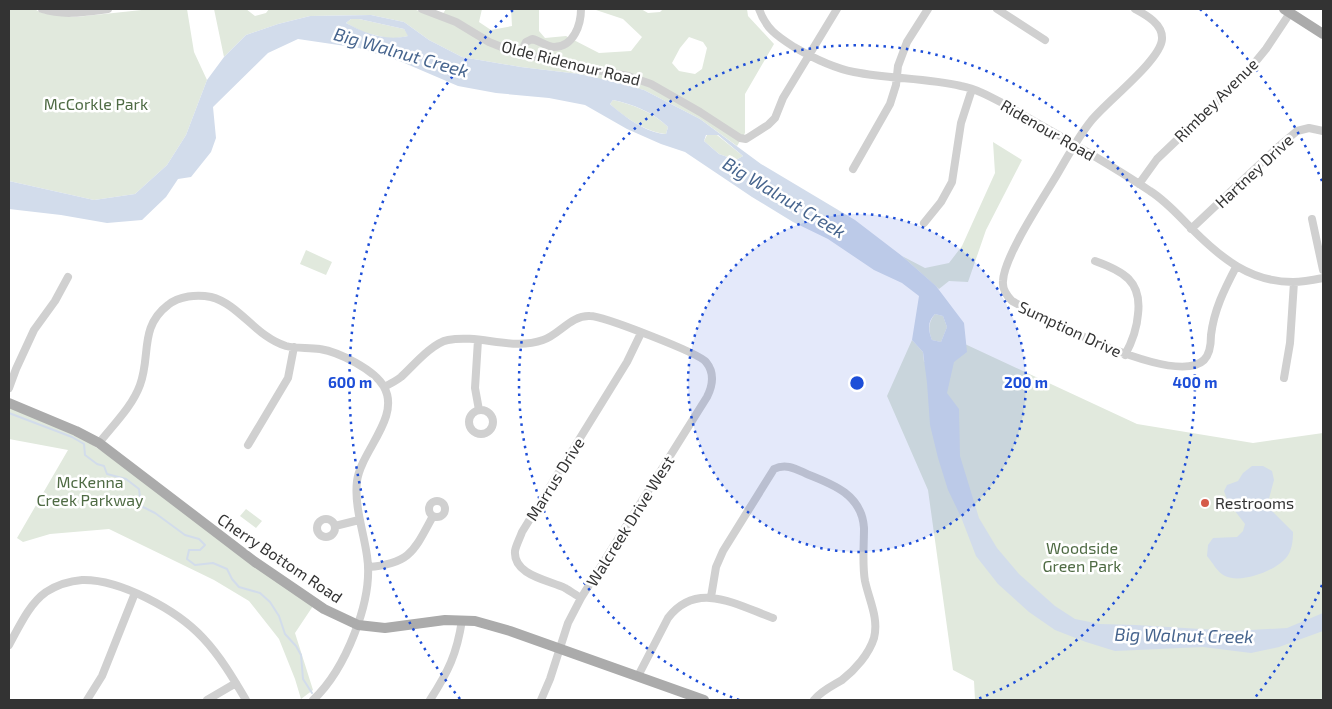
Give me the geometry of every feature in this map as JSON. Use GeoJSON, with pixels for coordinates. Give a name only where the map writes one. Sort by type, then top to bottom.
{"type":"FeatureCollection","features":[{"type":"Feature","properties":{"kind":"main road"},"geometry":{"type":"LineString","coordinates":[[1287,11],[1323,34]]}},
{"type":"Feature","properties":{"kind":"main road","name":"Cherry Bottom Road"},"geometry":{"type":"LineString","coordinates":[[9,403],[76,431],[99,443],[256,562],[324,609],[358,625],[385,628],[445,620],[475,621],[510,631],[704,700]]}},
{"type":"Feature","properties":{"kind":"street"},"geometry":{"type":"LineString","coordinates":[[42,9],[74,14],[108,9]]}},
{"type":"Feature","properties":{"kind":"street","name":"Olde Ridenour Road"},"geometry":{"type":"LineString","coordinates":[[422,9],[456,22],[490,42],[520,54],[628,76],[651,84],[740,138],[746,139],[768,126],[775,118],[783,98],[809,55]]}},
{"type":"Feature","properties":{"kind":"street"},"geometry":{"type":"LineString","coordinates":[[520,54],[526,42],[532,39],[556,47],[564,45],[571,40],[581,19],[581,9]]}},
{"type":"Feature","properties":{"kind":"street","name":"Ridenour Road"},"geometry":{"type":"LineString","coordinates":[[759,9],[763,22],[777,36],[830,66],[854,72],[941,82],[972,89],[1006,105],[1152,192],[1176,212],[1213,250],[1236,267],[1257,276],[1277,281],[1294,282],[1323,278]]}},
{"type":"Feature","properties":{"kind":"street"},"geometry":{"type":"LineString","coordinates":[[809,55],[838,9]]}},
{"type":"Feature","properties":{"kind":"street"},"geometry":{"type":"LineString","coordinates":[[853,169],[890,104],[898,66],[907,42],[928,9]]}},
{"type":"Feature","properties":{"kind":"street"},"geometry":{"type":"LineString","coordinates":[[996,9],[1046,40]]}},
{"type":"Feature","properties":{"kind":"street"},"geometry":{"type":"LineString","coordinates":[[1075,145],[1098,112],[1151,61],[1160,49],[1162,37],[1158,26],[1135,9]]}},
{"type":"Feature","properties":{"kind":"street","name":"Rimbey Avenue"},"geometry":{"type":"LineString","coordinates":[[1139,184],[1157,159],[1243,77],[1266,49],[1287,11]]}},
{"type":"Feature","properties":{"kind":"street"},"geometry":{"type":"LineString","coordinates":[[924,223],[941,202],[952,182],[962,123],[972,89]]}},
{"type":"Feature","properties":{"kind":"street","name":"Hartney Drive"},"geometry":{"type":"LineString","coordinates":[[1191,229],[1297,131],[1309,128],[1323,131]]}},
{"type":"Feature","properties":{"kind":"street","name":"Sumption Drive"},"geometry":{"type":"LineString","coordinates":[[1075,145],[1013,252],[1003,282],[1004,290],[1012,302],[1125,355],[1152,362],[1189,367],[1203,360],[1210,344],[1215,311],[1236,267]]}},
{"type":"Feature","properties":{"kind":"street"},"geometry":{"type":"LineString","coordinates":[[1312,219],[1323,270]]}},
{"type":"Feature","properties":{"kind":"street"},"geometry":{"type":"LineString","coordinates":[[1095,261],[1115,268],[1130,280],[1137,289],[1140,300],[1137,326],[1125,355]]}},
{"type":"Feature","properties":{"kind":"street"},"geometry":{"type":"LineString","coordinates":[[9,388],[34,330],[68,277]]}},
{"type":"Feature","properties":{"kind":"street"},"geometry":{"type":"LineString","coordinates":[[1284,378],[1291,333],[1294,282]]}},
{"type":"Feature","properties":{"kind":"street"},"geometry":{"type":"LineString","coordinates":[[99,443],[137,392],[151,325],[161,311],[174,301],[193,296],[215,298],[233,309],[263,335],[286,346],[320,349],[340,354],[374,375],[384,387],[388,401],[388,414],[367,452],[357,481],[359,520],[368,556],[368,580],[358,625],[346,653],[329,681],[313,700]]}},
{"type":"Feature","properties":{"kind":"street"},"geometry":{"type":"LineString","coordinates":[[384,387],[398,379],[425,353],[447,340],[478,340],[521,344],[544,340],[580,317],[589,316],[609,320],[641,333]]}},
{"type":"Feature","properties":{"kind":"street","name":"Walcreek Drive West"},"geometry":{"type":"LineString","coordinates":[[541,700],[568,623],[712,386],[712,371],[705,360],[692,352],[641,333]]}},
{"type":"Feature","properties":{"kind":"street","name":"Marrus Drive"},"geometry":{"type":"LineString","coordinates":[[582,598],[564,588],[533,576],[521,568],[516,559],[515,550],[522,532],[627,362],[641,333]]}},
{"type":"Feature","properties":{"kind":"street"},"geometry":{"type":"LineString","coordinates":[[478,340],[475,388],[479,410]]}},
{"type":"Feature","properties":{"kind":"street"},"geometry":{"type":"LineString","coordinates":[[248,445],[288,378],[294,347]]}},
{"type":"Feature","properties":{"kind":"street"},"geometry":{"type":"LineString","coordinates":[[711,597],[716,567],[723,551],[772,473],[779,467],[786,466],[828,482],[850,495],[862,516],[865,582],[876,624],[873,639],[857,667],[814,700]]}},
{"type":"Feature","properties":{"kind":"street"},"geometry":{"type":"LineString","coordinates":[[368,567],[386,566],[404,559],[412,551],[433,516]]}},
{"type":"Feature","properties":{"kind":"street"},"geometry":{"type":"LineString","coordinates":[[336,526],[359,520]]}},
{"type":"Feature","properties":{"kind":"street"},"geometry":{"type":"LineString","coordinates":[[9,645],[37,601],[45,593],[67,582],[92,581],[135,593],[156,603],[187,624],[214,652],[246,700]]}},
{"type":"Feature","properties":{"kind":"street"},"geometry":{"type":"LineString","coordinates":[[87,700],[102,676],[135,593]]}},
{"type":"Feature","properties":{"kind":"street"},"geometry":{"type":"LineString","coordinates":[[638,676],[673,610],[689,600],[711,597],[772,618]]}},
{"type":"Feature","properties":{"kind":"street"},"geometry":{"type":"LineString","coordinates":[[430,700],[454,658],[462,620]]}},
{"type":"Feature","properties":{"kind":"street"},"geometry":{"type":"LineString","coordinates":[[207,700],[236,684]]}},
{"type":"Feature","properties":{"kind":"green space","name":"McCorkle Park"},"geometry":{"type":"Polygon","coordinates":[[[9,9],[34,9],[42,13],[76,17],[151,9],[187,9],[194,52],[207,80],[186,135],[167,165],[135,194],[94,200],[9,181],[9,9]]]}},
{"type":"Feature","properties":{"kind":"green space"},"geometry":{"type":"Polygon","coordinates":[[[214,9],[246,9],[255,16],[266,13],[269,9],[413,9],[440,18],[446,9],[482,9],[479,22],[491,30],[512,26],[511,9],[539,9],[539,31],[545,38],[566,36],[599,53],[631,51],[642,37],[623,19],[593,9],[641,9],[648,13],[660,12],[663,9],[747,9],[748,16],[774,44],[745,94],[745,133],[737,146],[700,119],[644,90],[579,74],[462,57],[429,40],[404,22],[371,15],[310,16],[278,24],[246,35],[224,57],[214,9]],[[689,37],[680,48],[672,63],[679,71],[695,74],[702,69],[707,48],[703,42],[689,37]]]}},
{"type":"Feature","properties":{"kind":"green space"},"geometry":{"type":"Polygon","coordinates":[[[351,19],[404,29],[409,36],[391,39],[363,32],[346,23],[351,19]]]}},
{"type":"Feature","properties":{"kind":"green space"},"geometry":{"type":"Polygon","coordinates":[[[613,100],[628,104],[656,117],[668,127],[666,134],[643,127],[629,119],[610,104],[613,100]]]}},
{"type":"Feature","properties":{"kind":"green space"},"geometry":{"type":"Polygon","coordinates":[[[707,135],[717,135],[743,156],[736,160],[719,154],[704,141],[707,135]]]}},
{"type":"Feature","properties":{"kind":"green space"},"geometry":{"type":"Polygon","coordinates":[[[993,142],[1022,160],[986,230],[968,282],[949,281],[939,289],[902,256],[925,268],[949,263],[962,246],[995,173],[993,142]]]}},
{"type":"Feature","properties":{"kind":"green space"},"geometry":{"type":"Polygon","coordinates":[[[306,250],[332,262],[326,275],[300,264],[306,250]]]}},
{"type":"Feature","properties":{"kind":"green space"},"geometry":{"type":"Polygon","coordinates":[[[935,314],[943,316],[947,327],[941,342],[932,340],[930,333],[929,326],[935,314]]]}},
{"type":"Feature","properties":{"kind":"green space","name":"Woodside Green Park"},"geometry":{"type":"Polygon","coordinates":[[[952,338],[1137,424],[1253,443],[1323,433],[1323,700],[975,700],[974,681],[953,670],[928,490],[887,396],[912,340],[923,352],[924,362],[952,338]]]}},
{"type":"Feature","properties":{"kind":"green space","name":"McKenna Creek Parkway"},"geometry":{"type":"Polygon","coordinates":[[[9,406],[79,436],[118,462],[313,606],[295,633],[313,690],[301,699],[279,639],[249,601],[214,580],[109,529],[50,534],[23,542],[17,538],[68,450],[9,439],[9,406]]]}},
{"type":"Feature","properties":{"kind":"green space"},"geometry":{"type":"Polygon","coordinates":[[[246,509],[262,521],[256,528],[240,516],[246,509]]]}},
{"type":"Feature","properties":{"kind":"water","name":"Big Walnut Creek"},"geometry":{"type":"Polygon","coordinates":[[[371,15],[404,22],[429,40],[462,57],[579,74],[644,90],[700,119],[761,164],[855,220],[902,256],[936,286],[964,323],[967,352],[954,362],[947,393],[959,409],[960,456],[979,518],[997,548],[1019,574],[1055,606],[1075,619],[1100,624],[1233,631],[1287,628],[1323,613],[1323,631],[1279,647],[1251,653],[1203,647],[1115,651],[1055,630],[1029,612],[998,584],[976,556],[948,490],[930,425],[923,352],[912,340],[919,296],[902,283],[874,270],[828,239],[793,222],[752,197],[685,152],[627,129],[585,105],[549,98],[496,93],[458,86],[402,62],[359,48],[298,39],[268,53],[213,107],[216,138],[211,152],[191,177],[178,179],[166,197],[142,220],[107,223],[9,209],[9,181],[94,200],[135,194],[167,165],[186,135],[207,80],[224,57],[246,35],[310,16],[371,15]],[[351,19],[346,23],[376,36],[392,38],[408,36],[404,29],[359,19],[351,19]],[[613,100],[610,104],[643,127],[666,134],[668,127],[650,113],[613,100]],[[706,135],[704,141],[719,154],[736,160],[743,156],[718,135],[706,135]],[[935,314],[929,329],[932,340],[941,342],[947,327],[943,316],[935,314]]]}},
{"type":"Feature","properties":{"kind":"water"},"geometry":{"type":"Polygon","coordinates":[[[1252,466],[1263,466],[1272,471],[1274,480],[1267,506],[1293,532],[1291,549],[1281,563],[1266,572],[1248,577],[1232,578],[1220,572],[1207,556],[1208,545],[1213,538],[1237,537],[1243,531],[1245,524],[1228,502],[1224,491],[1227,485],[1238,481],[1243,473],[1252,466]]]}},
{"type":"Feature","properties":{"kind":"waterway"},"geometry":{"type":"LineString","coordinates":[[9,413],[72,437],[84,444],[85,455],[97,464],[104,466],[107,474],[126,479],[139,489],[141,506],[155,513],[185,535],[199,539],[205,545],[200,550],[189,550],[187,559],[195,565],[213,563],[227,569],[239,587],[260,593],[270,602],[279,616],[285,634],[301,655],[303,679],[312,693]]}},
{"type":"Feature","properties":{"kind":"place","name":"Restrooms"},"geometry":{"type":"Point","coordinates":[1205,503]}}]}
